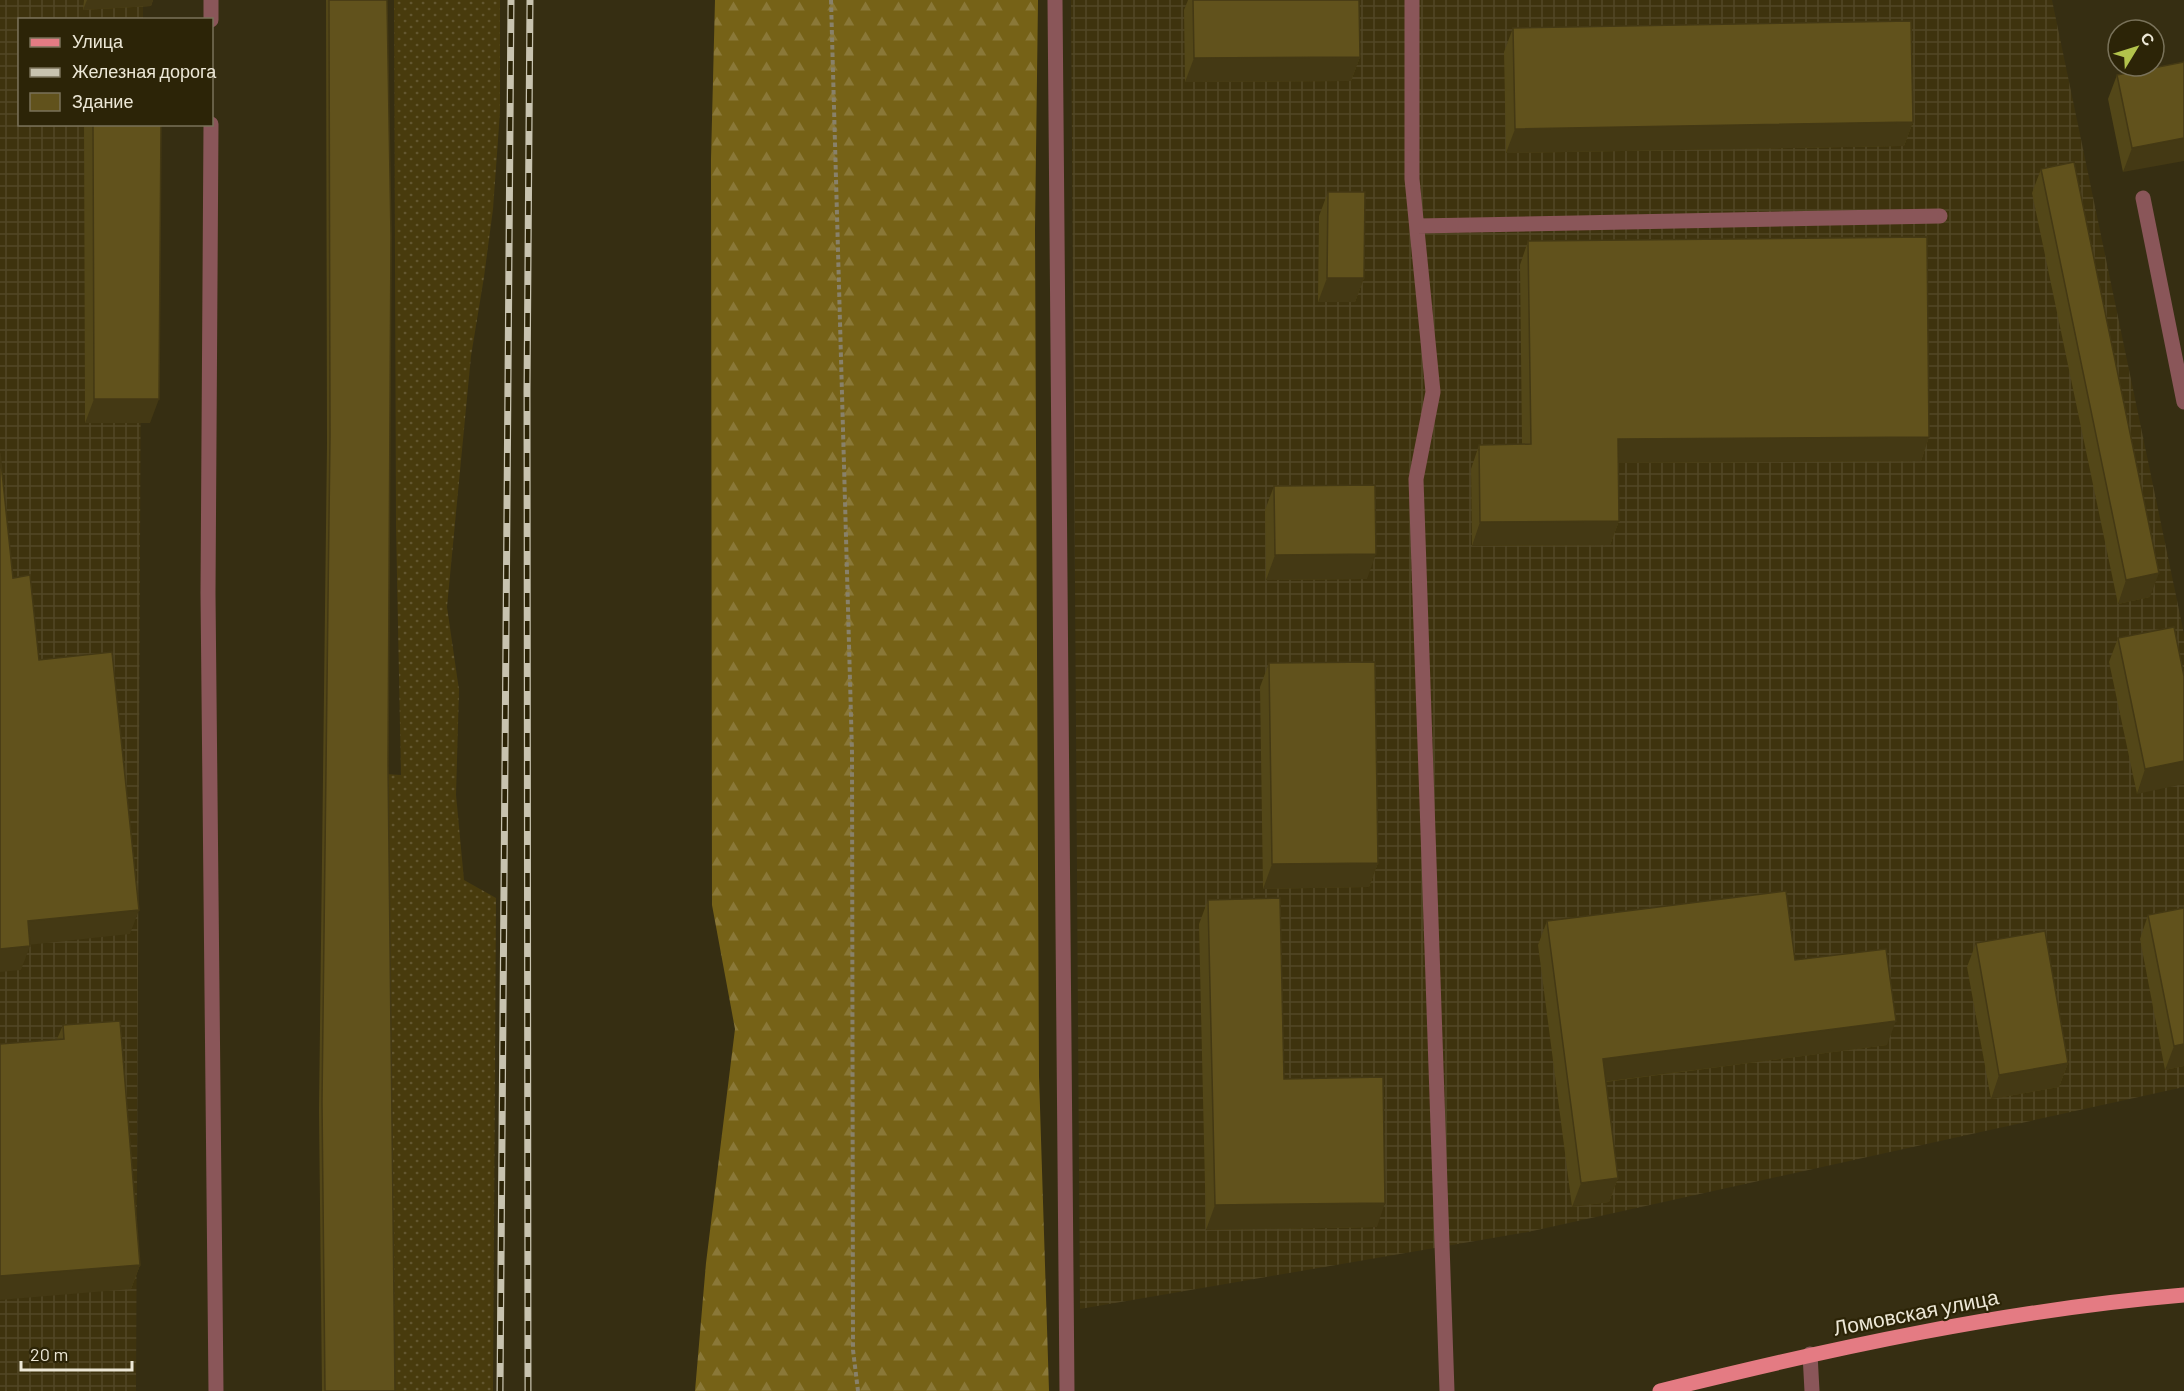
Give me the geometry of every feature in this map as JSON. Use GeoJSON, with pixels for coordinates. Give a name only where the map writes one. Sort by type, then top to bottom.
{"type":"FeatureCollection","features":[{"type":"Feature","properties":{"kind":"main road","name":"Ломовская улица"},"geometry":{"type":"LineString","coordinates":[[1660,1391],[1810,1354],[2007,1317],[2184,1295]]}},
{"type":"Feature","properties":{"kind":"street"},"geometry":{"type":"LineString","coordinates":[[211,0],[211,18]]}},
{"type":"Feature","properties":{"kind":"street"},"geometry":{"type":"LineString","coordinates":[[1055,0],[1067,1391]]}},
{"type":"Feature","properties":{"kind":"street"},"geometry":{"type":"LineString","coordinates":[[1412,0],[1412,179],[1433,392],[1416,479],[1447,1391]]}},
{"type":"Feature","properties":{"kind":"street"},"geometry":{"type":"LineString","coordinates":[[211,126],[208,593],[216,1391]]}},
{"type":"Feature","properties":{"kind":"street"},"geometry":{"type":"LineString","coordinates":[[2143,198],[2184,402]]}},
{"type":"Feature","properties":{"kind":"street"},"geometry":{"type":"LineString","coordinates":[[1417,226],[1940,216]]}},
{"type":"Feature","properties":{"kind":"street"},"geometry":{"type":"LineString","coordinates":[[1810,1354],[1812,1391]]}},
{"type":"Feature","properties":{"kind":"path"},"geometry":{"type":"LineString","coordinates":[[831,0],[852,752],[854,1350],[858,1391]]}},
{"type":"Feature","properties":{"kind":"shaded area"},"geometry":{"type":"Polygon","coordinates":[[[0,0],[143,0],[143,18],[18,18],[18,126],[142,126],[136,1391],[0,1391],[0,0]]]}},
{"type":"Feature","properties":{"kind":"shaded area"},"geometry":{"type":"Polygon","coordinates":[[[394,0],[500,0],[500,112],[493,209],[471,356],[447,607],[459,690],[456,795],[464,880],[496,898],[493,1391],[392,1391],[385,774],[401,775],[396,526],[394,0]]]}},
{"type":"Feature","properties":{"kind":"shaded area"},"geometry":{"type":"Polygon","coordinates":[[[1071,0],[2052,0],[2184,634],[2184,1087],[1528,1232],[1080,1309],[1071,0]]]}},
{"type":"Feature","properties":{"kind":"green space"},"geometry":{"type":"Polygon","coordinates":[[[715,0],[1038,0],[1035,229],[1039,1076],[1049,1391],[695,1391],[706,1263],[735,1029],[712,905],[711,159],[715,0]]]}},
{"type":"Feature","properties":{"kind":"building"},"geometry":{"type":"Polygon","coordinates":[[[329,0],[387,0],[391,236],[388,765],[395,1391],[325,1391],[322,1102],[330,435],[329,0]]]}},
{"type":"Feature","properties":{"kind":"building"},"geometry":{"type":"Polygon","coordinates":[[[1193,0],[1359,0],[1360,57],[1194,58],[1193,0]]]}},
{"type":"Feature","properties":{"kind":"building"},"geometry":{"type":"Polygon","coordinates":[[[1911,21],[1913,122],[1515,129],[1513,28],[1911,21]]]}},
{"type":"Feature","properties":{"kind":"building"},"geometry":{"type":"Polygon","coordinates":[[[2184,62],[2184,138],[2132,148],[2118,78],[2166,78],[2166,65],[2184,62]]]}},
{"type":"Feature","properties":{"kind":"building"},"geometry":{"type":"Polygon","coordinates":[[[93,126],[161,126],[159,399],[94,399],[93,126]]]}},
{"type":"Feature","properties":{"kind":"building"},"geometry":{"type":"Polygon","coordinates":[[[2074,162],[2159,573],[2126,580],[2041,169],[2074,162]]]}},
{"type":"Feature","properties":{"kind":"building"},"geometry":{"type":"Polygon","coordinates":[[[1328,192],[1365,192],[1364,278],[1327,278],[1328,192]]]}},
{"type":"Feature","properties":{"kind":"building"},"geometry":{"type":"Polygon","coordinates":[[[1927,237],[1929,437],[1618,439],[1619,521],[1480,522],[1479,445],[1531,444],[1528,241],[1927,237]]]}},
{"type":"Feature","properties":{"kind":"building"},"geometry":{"type":"Polygon","coordinates":[[[0,453],[13,578],[30,575],[39,660],[112,652],[139,910],[28,921],[30,946],[0,949],[0,453]]]}},
{"type":"Feature","properties":{"kind":"building"},"geometry":{"type":"Polygon","coordinates":[[[1375,485],[1376,554],[1275,555],[1274,486],[1375,485]]]}},
{"type":"Feature","properties":{"kind":"building"},"geometry":{"type":"Polygon","coordinates":[[[2174,627],[2184,676],[2184,761],[2145,769],[2118,638],[2174,627]]]}},
{"type":"Feature","properties":{"kind":"building"},"geometry":{"type":"Polygon","coordinates":[[[1375,662],[1378,863],[1272,864],[1269,663],[1375,662]]]}},
{"type":"Feature","properties":{"kind":"building"},"geometry":{"type":"Polygon","coordinates":[[[1786,891],[1795,960],[1886,949],[1896,1021],[1603,1059],[1618,1178],[1581,1183],[1547,921],[1786,891]]]}},
{"type":"Feature","properties":{"kind":"building"},"geometry":{"type":"Polygon","coordinates":[[[1280,898],[1284,1079],[1383,1077],[1385,1203],[1215,1205],[1208,900],[1280,898]]]}},
{"type":"Feature","properties":{"kind":"building"},"geometry":{"type":"Polygon","coordinates":[[[2184,908],[2184,1044],[2174,1046],[2148,915],[2184,908]]]}},
{"type":"Feature","properties":{"kind":"building"},"geometry":{"type":"Polygon","coordinates":[[[2045,931],[2068,1063],[1999,1075],[1976,943],[2045,931]]]}},
{"type":"Feature","properties":{"kind":"building"},"geometry":{"type":"Polygon","coordinates":[[[120,1021],[140,1265],[0,1276],[0,1044],[64,1039],[63,1025],[120,1021]]]}},
{"type":"Feature","properties":{"kind":"railway"},"geometry":{"type":"LineString","coordinates":[[500,1391],[511,0]]}},
{"type":"Feature","properties":{"kind":"railway"},"geometry":{"type":"LineString","coordinates":[[528,1391],[527,390],[530,0]]}}]}
